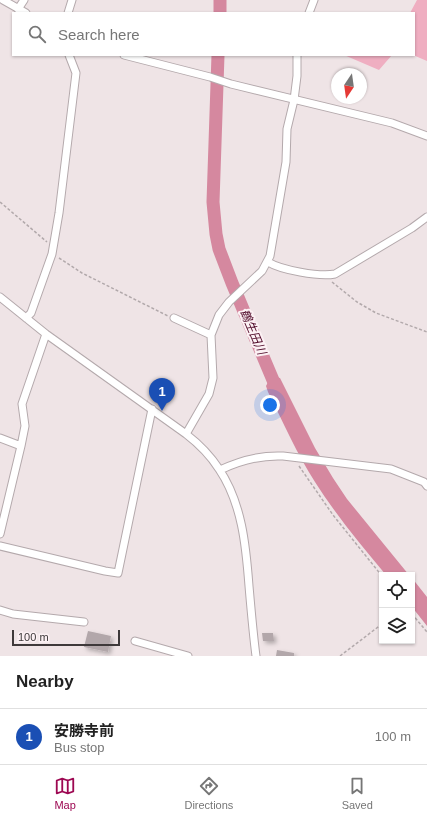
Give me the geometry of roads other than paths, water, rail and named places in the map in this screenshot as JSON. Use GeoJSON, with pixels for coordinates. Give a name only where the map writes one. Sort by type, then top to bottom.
{"type":"FeatureCollection","features":[{"type":"Feature","properties":{"kind":"street"},"geometry":{"type":"LineString","coordinates":[[3,0],[24,12]]}},
{"type":"Feature","properties":{"kind":"street"},"geometry":{"type":"LineString","coordinates":[[18,9],[24,0]]}},
{"type":"Feature","properties":{"kind":"street"},"geometry":{"type":"LineString","coordinates":[[68,12],[72,0]]}},
{"type":"Feature","properties":{"kind":"street"},"geometry":{"type":"LineString","coordinates":[[309,12],[314,0]]}},
{"type":"Feature","properties":{"kind":"street"},"geometry":{"type":"LineString","coordinates":[[26,318],[31,313],[53,251],[76,73],[69,56]]}},
{"type":"Feature","properties":{"kind":"street"},"geometry":{"type":"LineString","coordinates":[[128,56],[392,124],[427,136]]}},
{"type":"Feature","properties":{"kind":"street"},"geometry":{"type":"LineString","coordinates":[[186,434],[209,394],[213,378],[211,335],[219,315],[229,302],[262,271],[268,262],[272,250],[286,162],[287,129],[294,100],[297,76],[297,56]]}},
{"type":"Feature","properties":{"kind":"street"},"geometry":{"type":"LineString","coordinates":[[268,262],[278,266],[327,276],[338,272],[427,217]]}},
{"type":"Feature","properties":{"kind":"street"},"geometry":{"type":"LineString","coordinates":[[0,297],[46,334],[200,445],[220,470],[236,506],[245,539],[256,656]]}},
{"type":"Feature","properties":{"kind":"street"},"geometry":{"type":"LineString","coordinates":[[174,318],[211,335]]}},
{"type":"Feature","properties":{"kind":"street"},"geometry":{"type":"LineString","coordinates":[[0,534],[21,446],[24,426],[22,404],[46,334]]}},
{"type":"Feature","properties":{"kind":"street"},"geometry":{"type":"LineString","coordinates":[[0,546],[118,573],[152,409]]}},
{"type":"Feature","properties":{"kind":"street"},"geometry":{"type":"LineString","coordinates":[[0,438],[21,446]]}},
{"type":"Feature","properties":{"kind":"street"},"geometry":{"type":"LineString","coordinates":[[220,470],[241,462],[266,456],[273,456],[391,469],[426,482]]}},
{"type":"Feature","properties":{"kind":"street"},"geometry":{"type":"LineString","coordinates":[[0,610],[13,614],[84,622]]}},
{"type":"Feature","properties":{"kind":"street"},"geometry":{"type":"LineString","coordinates":[[135,641],[188,656]]}},
{"type":"Feature","properties":{"kind":"waterway","name":"鶴生田川"},"geometry":{"type":"LineString","coordinates":[[220,0],[220,12]]}},
{"type":"Feature","properties":{"kind":"waterway","name":"鶴生田川"},"geometry":{"type":"LineString","coordinates":[[218,56],[213,202],[216,234],[219,249],[232,283],[278,392]]}},
{"type":"Feature","properties":{"kind":"place","name":"安勝寺前"},"geometry":{"type":"Point","coordinates":[162,411]}}]}
